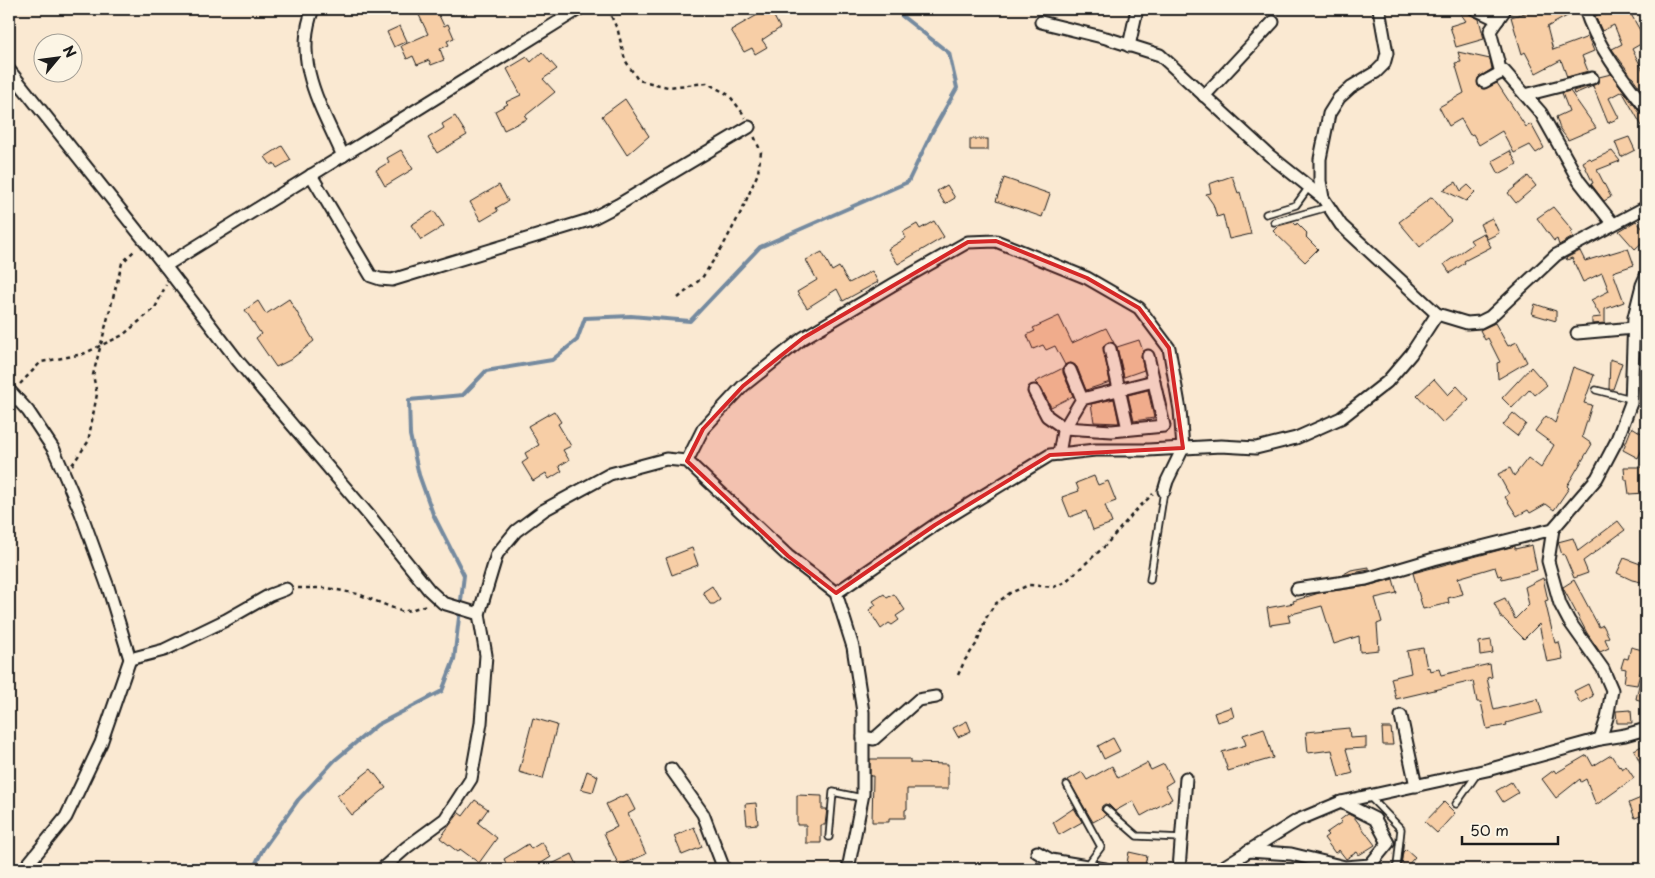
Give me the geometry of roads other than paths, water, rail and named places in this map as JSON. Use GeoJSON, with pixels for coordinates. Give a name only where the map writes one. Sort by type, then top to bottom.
{"type":"FeatureCollection","features":[{"type":"Feature","properties":{"kind":"street"},"geometry":{"type":"LineString","coordinates":[[313,9],[306,37],[305,57],[309,79],[342,156]]}},
{"type":"Feature","properties":{"kind":"street"},"geometry":{"type":"LineString","coordinates":[[168,271],[311,175],[579,9]]}},
{"type":"Feature","properties":{"kind":"street"},"geometry":{"type":"LineString","coordinates":[[1129,46],[1137,9]]}},
{"type":"Feature","properties":{"kind":"street"},"geometry":{"type":"LineString","coordinates":[[1326,203],[1320,182],[1320,159],[1329,114],[1339,98],[1351,86],[1376,72],[1384,64],[1387,53],[1380,9]]}},
{"type":"Feature","properties":{"kind":"street"},"geometry":{"type":"LineString","coordinates":[[1476,9],[1501,15],[1490,30],[1501,73]]}},
{"type":"Feature","properties":{"kind":"street"},"geometry":{"type":"LineString","coordinates":[[1585,9],[1592,28],[1602,46],[1646,108]]}},
{"type":"Feature","properties":{"kind":"street"},"geometry":{"type":"LineString","coordinates":[[1041,22],[1160,56],[1269,155],[1309,187],[1326,203],[1341,225],[1437,314],[1467,323],[1485,320],[1556,254],[1646,208]]}},
{"type":"Feature","properties":{"kind":"street"},"geometry":{"type":"LineString","coordinates":[[1204,96],[1274,22]]}},
{"type":"Feature","properties":{"kind":"street"},"geometry":{"type":"LineString","coordinates":[[9,70],[238,362],[434,595],[443,603],[479,614]]}},
{"type":"Feature","properties":{"kind":"street"},"geometry":{"type":"LineString","coordinates":[[1484,82],[1504,70],[1541,113],[1580,181],[1614,224]]}},
{"type":"Feature","properties":{"kind":"street"},"geometry":{"type":"LineString","coordinates":[[1525,95],[1592,78]]}},
{"type":"Feature","properties":{"kind":"street"},"geometry":{"type":"LineString","coordinates":[[311,175],[371,276],[392,280],[589,220],[618,205],[749,127]]}},
{"type":"Feature","properties":{"kind":"street"},"geometry":{"type":"LineString","coordinates":[[687,461],[703,429],[743,386],[803,338],[968,242],[996,241],[1087,278],[1140,308],[1169,348],[1180,410],[1183,448],[1164,491]]}},
{"type":"Feature","properties":{"kind":"street"},"geometry":{"type":"LineString","coordinates":[[1600,739],[1608,718],[1612,690],[1603,669],[1568,621],[1560,604],[1548,561],[1553,528],[1597,478],[1616,442],[1631,399],[1634,317],[1642,285],[1646,278]]}},
{"type":"Feature","properties":{"kind":"street"},"geometry":{"type":"LineString","coordinates":[[836,593],[943,520],[1050,455],[1095,450],[1148,450],[1221,446],[1256,448],[1296,438],[1341,418],[1387,382],[1411,354],[1437,314]]}},
{"type":"Feature","properties":{"kind":"street"},"geometry":{"type":"LineString","coordinates":[[1577,333],[1634,328]]}},
{"type":"Feature","properties":{"kind":"street"},"geometry":{"type":"LineString","coordinates":[[1110,349],[1128,429]]}},
{"type":"Feature","properties":{"kind":"street"},"geometry":{"type":"LineString","coordinates":[[1034,391],[1047,416],[1064,428],[1112,431],[1164,426],[1148,356]]}},
{"type":"Feature","properties":{"kind":"street"},"geometry":{"type":"LineString","coordinates":[[1070,370],[1082,399]]}},
{"type":"Feature","properties":{"kind":"street"},"geometry":{"type":"LineString","coordinates":[[1059,454],[1064,428],[1082,399],[1154,381]]}},
{"type":"Feature","properties":{"kind":"street"},"geometry":{"type":"LineString","coordinates":[[10,392],[28,411],[54,450],[81,513],[108,587],[130,659],[101,743],[66,817],[24,869]]}},
{"type":"Feature","properties":{"kind":"street"},"geometry":{"type":"LineString","coordinates":[[382,869],[407,847],[445,819],[471,779],[481,723],[486,654],[479,614],[497,554],[516,531],[544,510],[610,474],[666,460],[687,461],[788,556],[836,593],[853,648],[863,712],[862,798],[848,869]]}},
{"type":"Feature","properties":{"kind":"street"},"geometry":{"type":"LineString","coordinates":[[1297,589],[1366,579],[1553,528]]}},
{"type":"Feature","properties":{"kind":"street"},"geometry":{"type":"LineString","coordinates":[[130,659],[164,650],[226,620],[270,595],[286,589]]}},
{"type":"Feature","properties":{"kind":"street"},"geometry":{"type":"LineString","coordinates":[[863,737],[874,739],[918,700],[936,697]]}},
{"type":"Feature","properties":{"kind":"street"},"geometry":{"type":"LineString","coordinates":[[1401,716],[1416,786]]}},
{"type":"Feature","properties":{"kind":"street"},"geometry":{"type":"LineString","coordinates":[[1220,869],[1298,820],[1341,802],[1478,772],[1600,739],[1646,729]]}},
{"type":"Feature","properties":{"kind":"street"},"geometry":{"type":"LineString","coordinates":[[671,769],[704,814],[724,869]]}},
{"type":"Feature","properties":{"kind":"street"},"geometry":{"type":"LineString","coordinates":[[1179,869],[1186,778]]}},
{"type":"Feature","properties":{"kind":"street"},"geometry":{"type":"LineString","coordinates":[[1244,853],[1291,854],[1345,866],[1370,864],[1388,843],[1375,819],[1341,802]]}},
{"type":"Feature","properties":{"kind":"street"},"geometry":{"type":"LineString","coordinates":[[1037,852],[1051,860],[1105,869]]}},
{"type":"Feature","properties":{"kind":"lane"},"geometry":{"type":"LineString","coordinates":[[1266,214],[1296,205],[1309,187]]}},
{"type":"Feature","properties":{"kind":"lane"},"geometry":{"type":"LineString","coordinates":[[1274,222],[1326,203]]}},
{"type":"Feature","properties":{"kind":"lane"},"geometry":{"type":"LineString","coordinates":[[1596,390],[1631,399]]}},
{"type":"Feature","properties":{"kind":"lane"},"geometry":{"type":"LineString","coordinates":[[1150,580],[1164,491]]}},
{"type":"Feature","properties":{"kind":"lane"},"geometry":{"type":"LineString","coordinates":[[1456,804],[1478,772]]}},
{"type":"Feature","properties":{"kind":"lane"},"geometry":{"type":"LineString","coordinates":[[1067,785],[1101,847],[1087,866]]}},
{"type":"Feature","properties":{"kind":"lane"},"geometry":{"type":"LineString","coordinates":[[829,837],[833,792],[862,798]]}},
{"type":"Feature","properties":{"kind":"lane"},"geometry":{"type":"LineString","coordinates":[[1370,796],[1401,829],[1397,866],[1393,869]]}},
{"type":"Feature","properties":{"kind":"lane"},"geometry":{"type":"LineString","coordinates":[[1106,809],[1137,836],[1182,838]]}},
{"type":"Feature","properties":{"kind":"lane"},"geometry":{"type":"LineString","coordinates":[[1242,869],[1244,853]]}},
{"type":"Feature","properties":{"kind":"waterway"},"geometry":{"type":"LineString","coordinates":[[253,869],[263,849],[298,800],[335,760],[377,725],[442,691],[454,660],[464,575],[433,514],[419,475],[410,435],[409,400],[463,395],[486,371],[552,360],[577,340],[585,318],[631,316],[690,321],[760,247],[908,182],[932,132],[957,88],[949,53],[902,16],[902,9]]}}]}
